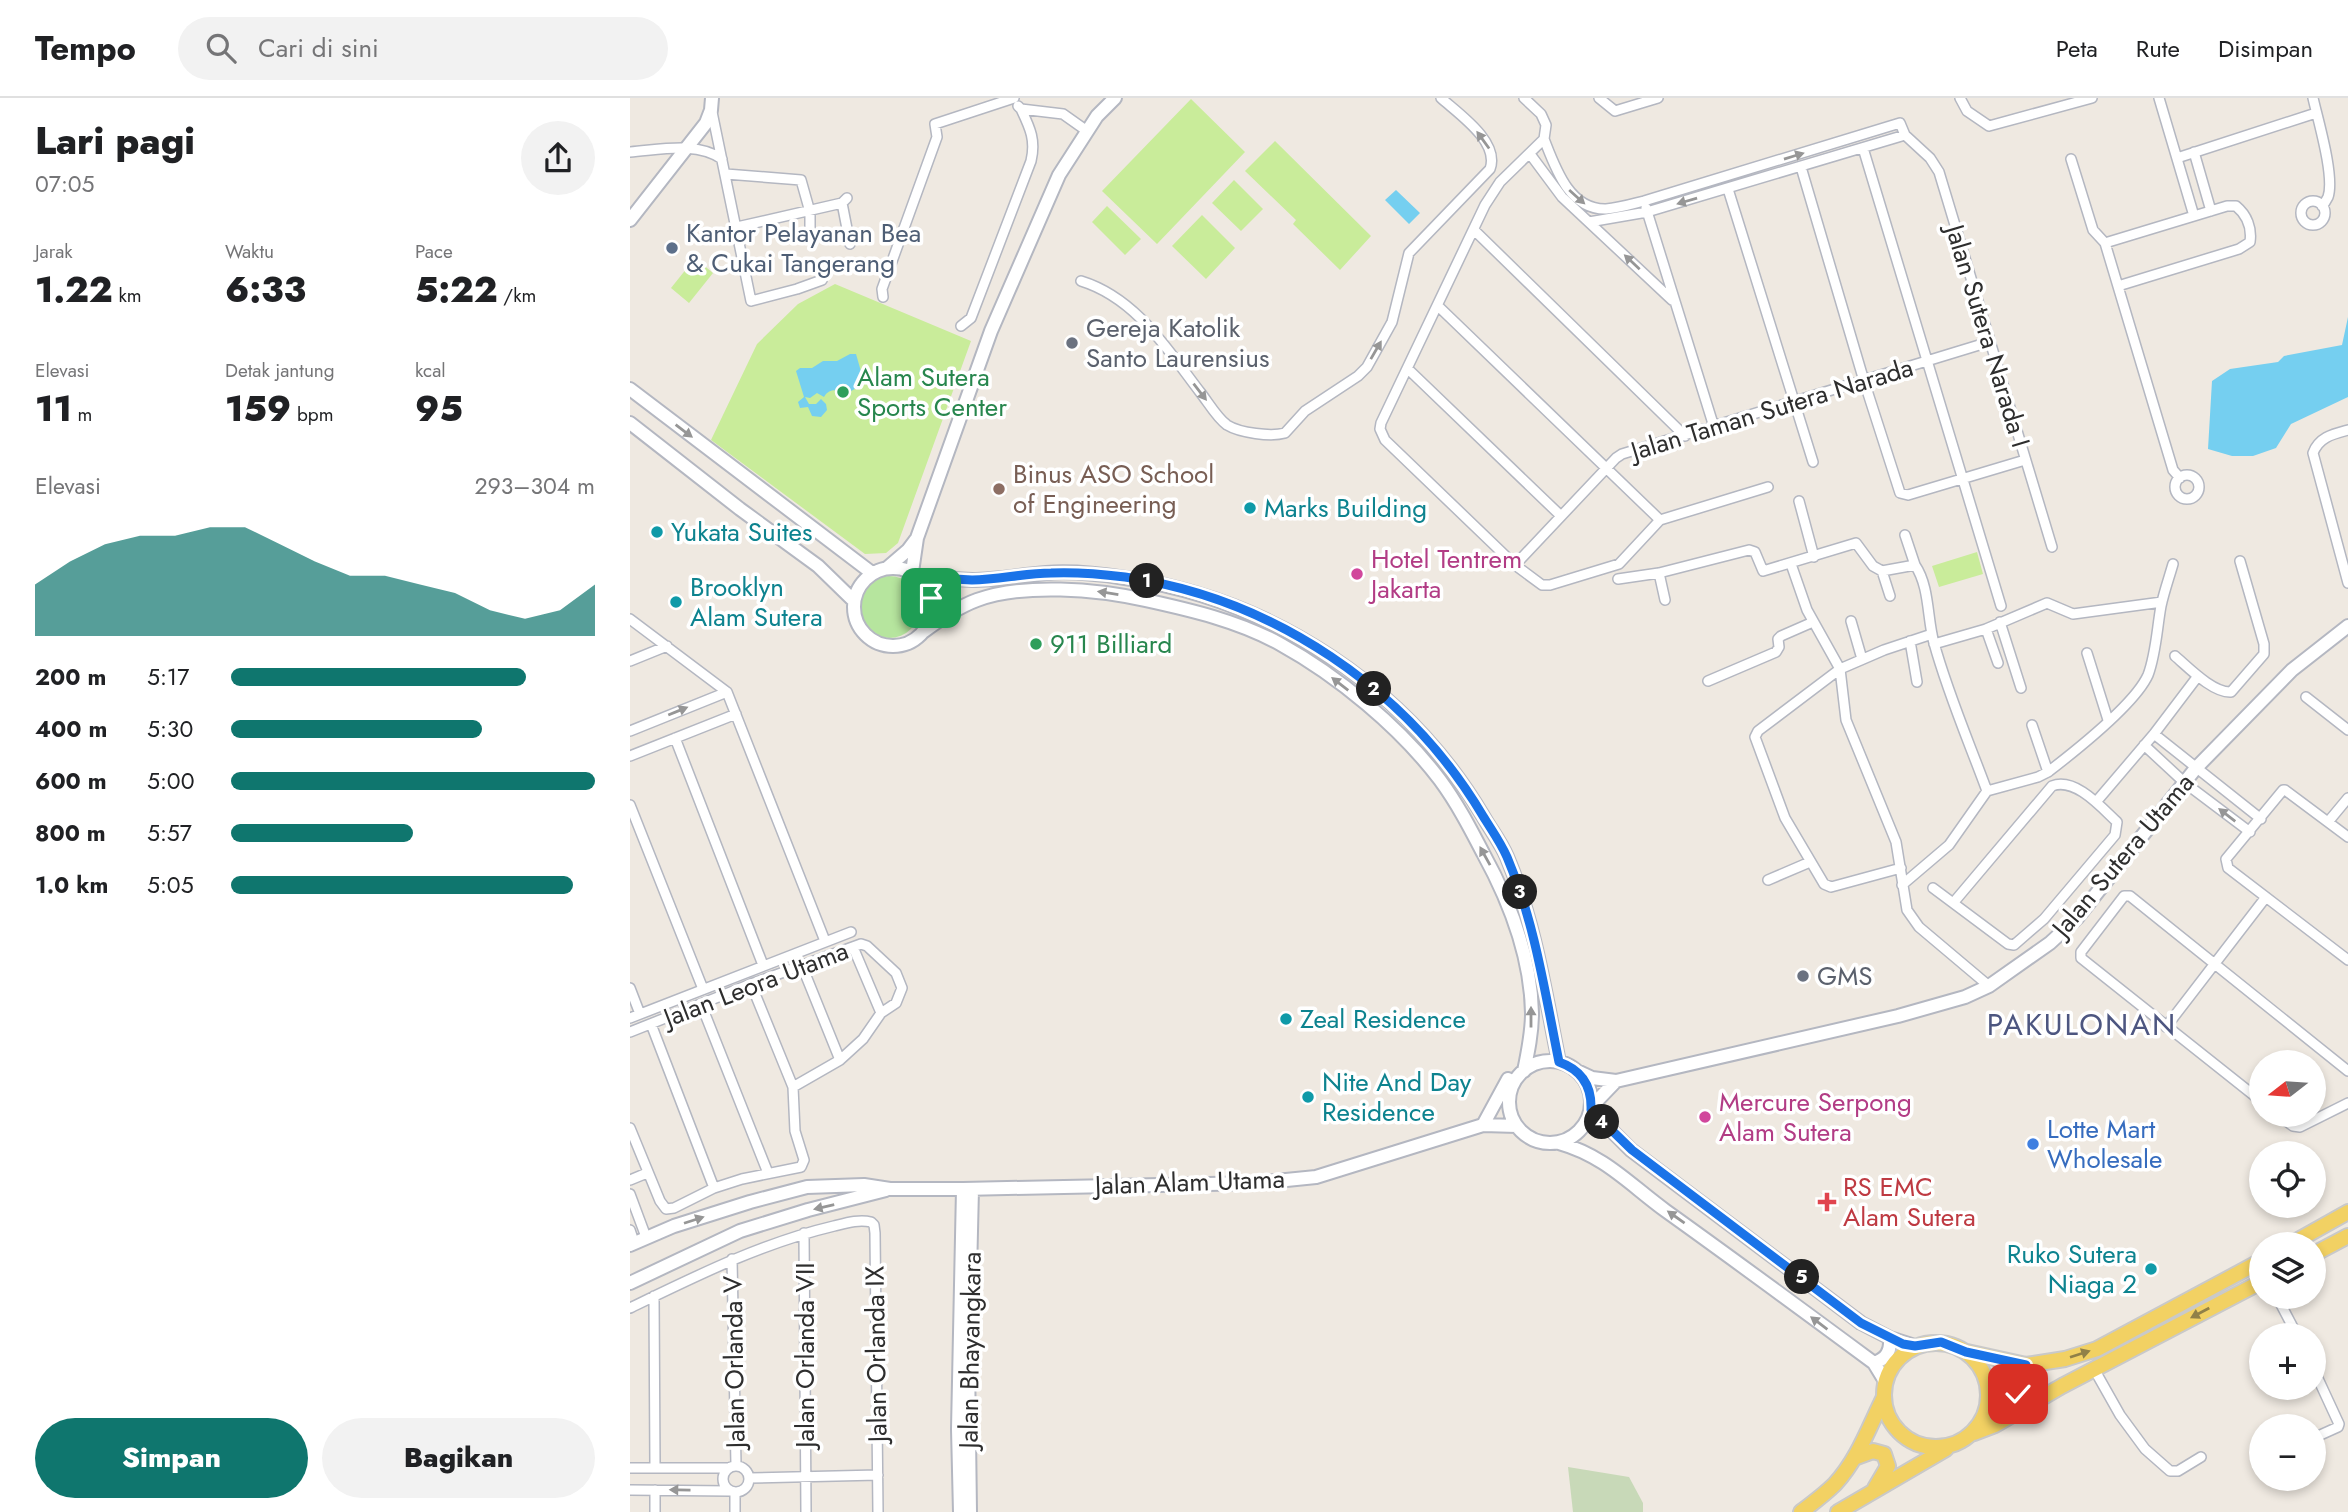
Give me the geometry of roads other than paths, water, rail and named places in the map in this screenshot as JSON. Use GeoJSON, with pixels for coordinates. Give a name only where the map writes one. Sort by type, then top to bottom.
{"type":"FeatureCollection","features":[{"type":"Feature","properties":{"kind":"main road"},"geometry":{"type":"LineString","coordinates":[[691,143],[703,116],[703,98]]}},
{"type":"Feature","properties":{"kind":"main road"},"geometry":{"type":"LineString","coordinates":[[923,632],[932,610],[926,587],[915,575],[918,538],[991,331],[1059,175],[1097,116],[1115,98]]}},
{"type":"Feature","properties":{"kind":"main road"},"geometry":{"type":"LineString","coordinates":[[630,220],[706,123],[712,104]]}},
{"type":"Feature","properties":{"kind":"main road"},"geometry":{"type":"LineString","coordinates":[[630,389],[872,573]]}},
{"type":"Feature","properties":{"kind":"main road"},"geometry":{"type":"LineString","coordinates":[[630,422],[829,575],[854,601]]}},
{"type":"Feature","properties":{"kind":"main road"},"geometry":{"type":"LineString","coordinates":[[887,568],[918,538]]}},
{"type":"Feature","properties":{"kind":"main road"},"geometry":{"type":"LineString","coordinates":[[829,575],[837,575],[851,582],[857,578],[858,572],[850,557]]}},
{"type":"Feature","properties":{"kind":"main road"},"geometry":{"type":"LineString","coordinates":[[1524,1071],[1547,1061],[1559,1062],[1577,1071],[1591,1094],[1587,1122],[1580,1132],[1559,1143],[1547,1144],[1535,1141],[1517,1126],[1509,1103],[1511,1091],[1524,1071],[1530,1044],[1532,1013],[1520,937],[1506,899],[1460,810],[1440,780],[1411,746],[1375,712],[1324,672],[1280,644],[1236,624],[1191,610],[1090,590],[1019,592],[977,600],[912,641],[898,646],[884,645],[860,629],[854,601],[860,585],[872,573],[887,568],[900,568],[915,575],[973,580],[1054,572],[1123,577],[1199,593],[1236,607],[1296,635],[1338,660],[1396,706],[1429,741],[1466,787],[1502,847],[1526,909],[1559,1062]]}},
{"type":"Feature","properties":{"kind":"main road","name":"Jalan Sutera Utama"},"geometry":{"type":"LineString","coordinates":[[1577,1071],[1592,1078],[1616,1081],[1898,1016],[1965,997],[1989,986],[2050,943],[2077,918],[2196,768],[2292,670],[2348,626]]}},
{"type":"Feature","properties":{"kind":"main road"},"geometry":{"type":"LineString","coordinates":[[1483,1125],[1530,1044]]}},
{"type":"Feature","properties":{"kind":"main road"},"geometry":{"type":"LineString","coordinates":[[1591,1108],[1616,1081]]}},
{"type":"Feature","properties":{"kind":"main road"},"geometry":{"type":"LineString","coordinates":[[1591,1108],[1632,1150],[1861,1323],[1890,1338],[1915,1346],[1941,1342],[1966,1352],[2026,1365],[2065,1359],[2097,1349],[2249,1267]]}},
{"type":"Feature","properties":{"kind":"main road","name":"Jalan Alam Utama"},"geometry":{"type":"LineString","coordinates":[[635,1239],[750,1202],[807,1187],[864,1185],[890,1189],[968,1189],[1256,1183],[1316,1177],[1483,1125],[1517,1126]]}},
{"type":"Feature","properties":{"kind":"main road"},"geometry":{"type":"LineString","coordinates":[[1559,1143],[1601,1159],[1664,1209],[1874,1363],[1885,1381]]}},
{"type":"Feature","properties":{"kind":"main road","name":"Jalan Alam Utama"},"geometry":{"type":"LineString","coordinates":[[630,1283],[740,1230],[890,1189]]}},
{"type":"Feature","properties":{"kind":"main road","name":"Jalan Bhayangkara"},"geometry":{"type":"LineString","coordinates":[[960,1512],[958,1429],[968,1189]]}},
{"type":"Feature","properties":{"kind":"main road","name":"Jalan Bhayangkara"},"geometry":{"type":"LineString","coordinates":[[968,1189],[970,1512]]}},
{"type":"Feature","properties":{"kind":"main road"},"geometry":{"type":"LineString","coordinates":[[2312,1232],[2348,1212]]}},
{"type":"Feature","properties":{"kind":"main road"},"geometry":{"type":"LineString","coordinates":[[2326,1248],[2348,1236]]}},
{"type":"Feature","properties":{"kind":"main road"},"geometry":{"type":"LineString","coordinates":[[1839,1512],[1950,1446],[1995,1425],[2094,1369],[2249,1288]]}},
{"type":"Feature","properties":{"kind":"main road"},"geometry":{"type":"LineString","coordinates":[[1874,1363],[1888,1354],[1890,1338]]}},
{"type":"Feature","properties":{"kind":"main road"},"geometry":{"type":"LineString","coordinates":[[1915,1346],[1896,1360],[1885,1381],[1886,1412],[1905,1438],[1934,1448],[1950,1446]]}},
{"type":"Feature","properties":{"kind":"main road"},"geometry":{"type":"LineString","coordinates":[[1966,1352],[1978,1362],[1989,1392],[1981,1423],[1971,1435]]}},
{"type":"Feature","properties":{"kind":"main road"},"geometry":{"type":"LineString","coordinates":[[2026,1365],[2014,1377],[2014,1389],[2025,1398],[2038,1401]]}},
{"type":"Feature","properties":{"kind":"main road"},"geometry":{"type":"LineString","coordinates":[[1801,1512],[1835,1484],[1854,1458],[1884,1397]]}},
{"type":"Feature","properties":{"kind":"main road"},"geometry":{"type":"LineString","coordinates":[[1854,1458],[1872,1451],[1884,1454],[1888,1466],[1875,1489]]}},
{"type":"Feature","properties":{"kind":"street"},"geometry":{"type":"LineString","coordinates":[[883,297],[882,289],[937,137],[935,124],[1011,98],[1021,109],[1032,132],[1034,146],[1031,162],[971,318],[961,326]]}},
{"type":"Feature","properties":{"kind":"street"},"geometry":{"type":"LineString","coordinates":[[1081,281],[1106,290],[1131,308],[1149,326],[1228,426],[1256,432],[1285,433],[1305,411],[1358,376],[1367,367],[1394,316],[1409,253],[1490,169],[1493,159],[1490,147],[1470,123],[1441,98]]}},
{"type":"Feature","properties":{"kind":"street"},"geometry":{"type":"LineString","coordinates":[[1524,98],[1541,114],[1546,125],[1544,139],[1564,184],[1587,205],[1608,209],[1644,201],[1900,123],[1905,135],[1647,212],[1589,222]]}},
{"type":"Feature","properties":{"kind":"street"},"geometry":{"type":"LineString","coordinates":[[1599,98],[1611,110],[1620,111],[1634,102],[1658,98]]}},
{"type":"Feature","properties":{"kind":"street"},"geometry":{"type":"LineString","coordinates":[[1960,98],[1971,114],[1984,124],[1994,126],[2092,98]]}},
{"type":"Feature","properties":{"kind":"street"},"geometry":{"type":"LineString","coordinates":[[2159,98],[2194,216]]}},
{"type":"Feature","properties":{"kind":"street"},"geometry":{"type":"LineString","coordinates":[[2313,98],[2329,186],[2328,198],[2322,206]]}},
{"type":"Feature","properties":{"kind":"street"},"geometry":{"type":"LineString","coordinates":[[712,104],[751,301],[822,280]]}},
{"type":"Feature","properties":{"kind":"street"},"geometry":{"type":"LineString","coordinates":[[1021,109],[1063,114],[1087,131]]}},
{"type":"Feature","properties":{"kind":"street"},"geometry":{"type":"LineString","coordinates":[[2177,158],[2316,113]]}},
{"type":"Feature","properties":{"kind":"street","name":"Jalan Sutera Narada I"},"geometry":{"type":"LineString","coordinates":[[1905,135],[1930,158],[1939,172],[2052,547]]}},
{"type":"Feature","properties":{"kind":"street"},"geometry":{"type":"LineString","coordinates":[[1544,139],[1492,193],[1380,429],[1385,440],[1515,565],[1542,585],[1611,567],[1624,559],[1660,520],[1768,487]]}},
{"type":"Feature","properties":{"kind":"street"},"geometry":{"type":"LineString","coordinates":[[630,152],[691,143],[722,159]]}},
{"type":"Feature","properties":{"kind":"street"},"geometry":{"type":"LineString","coordinates":[[1863,148],[2001,606]]}},
{"type":"Feature","properties":{"kind":"street"},"geometry":{"type":"LineString","coordinates":[[2194,152],[2211,211]]}},
{"type":"Feature","properties":{"kind":"street"},"geometry":{"type":"LineString","coordinates":[[1530,154],[1553,187],[1674,302]]}},
{"type":"Feature","properties":{"kind":"street"},"geometry":{"type":"LineString","coordinates":[[2071,159],[2093,230],[2105,243],[2173,470],[2180,478]]}},
{"type":"Feature","properties":{"kind":"street"},"geometry":{"type":"LineString","coordinates":[[1801,167],[1864,381],[1902,495],[2025,460]]}},
{"type":"Feature","properties":{"kind":"street"},"geometry":{"type":"LineString","coordinates":[[726,174],[799,179],[810,212],[810,238]]}},
{"type":"Feature","properties":{"kind":"street"},"geometry":{"type":"LineString","coordinates":[[1728,189],[1813,462]]}},
{"type":"Feature","properties":{"kind":"street"},"geometry":{"type":"LineString","coordinates":[[737,227],[810,212],[844,201],[850,244]]}},
{"type":"Feature","properties":{"kind":"street"},"geometry":{"type":"LineString","coordinates":[[1644,201],[1714,427]]}},
{"type":"Feature","properties":{"kind":"street"},"geometry":{"type":"LineString","coordinates":[[2105,243],[2236,206],[2245,213],[2252,234],[2250,243],[2239,249],[2118,286]]}},
{"type":"Feature","properties":{"kind":"street"},"geometry":{"type":"LineString","coordinates":[[1474,230],[1685,436]]}},
{"type":"Feature","properties":{"kind":"street"},"geometry":{"type":"LineString","coordinates":[[1438,306],[1660,520]]}},
{"type":"Feature","properties":{"kind":"street","name":"Jalan Taman Sutera Narada"},"geometry":{"type":"LineString","coordinates":[[1515,565],[1622,454],[1989,342]]}},
{"type":"Feature","properties":{"kind":"street"},"geometry":{"type":"LineString","coordinates":[[1409,370],[1561,516]]}},
{"type":"Feature","properties":{"kind":"street"},"geometry":{"type":"LineString","coordinates":[[2348,430],[2330,435],[2316,446],[2314,459],[2348,583]]}},
{"type":"Feature","properties":{"kind":"street"},"geometry":{"type":"LineString","coordinates":[[1799,501],[1814,557]]}},
{"type":"Feature","properties":{"kind":"street"},"geometry":{"type":"LineString","coordinates":[[1905,535],[1930,615],[1934,644],[1952,702],[1987,791]]}},
{"type":"Feature","properties":{"kind":"street"},"geometry":{"type":"LineString","coordinates":[[1618,579],[1658,573],[1749,550],[1755,552],[1763,571],[1856,543],[1873,566],[1882,571],[1915,565]]}},
{"type":"Feature","properties":{"kind":"street"},"geometry":{"type":"LineString","coordinates":[[2175,656],[2198,676],[2224,692],[2231,692],[2264,654],[2264,644],[2240,561]]}},
{"type":"Feature","properties":{"kind":"street"},"geometry":{"type":"LineString","coordinates":[[1791,564],[1803,602],[1839,669],[1846,720],[1896,842],[1902,885],[1912,919],[1989,986]]}},
{"type":"Feature","properties":{"kind":"street"},"geometry":{"type":"LineString","coordinates":[[1902,885],[1950,845],[1987,791],[2048,772],[2079,748],[2137,692],[2147,676],[2162,602],[2173,564]]}},
{"type":"Feature","properties":{"kind":"street"},"geometry":{"type":"LineString","coordinates":[[1882,571],[1890,596]]}},
{"type":"Feature","properties":{"kind":"street"},"geometry":{"type":"LineString","coordinates":[[1658,573],[1665,600]]}},
{"type":"Feature","properties":{"kind":"street"},"geometry":{"type":"LineString","coordinates":[[1934,644],[1986,629],[2047,603],[2073,614],[2162,602]]}},
{"type":"Feature","properties":{"kind":"street"},"geometry":{"type":"LineString","coordinates":[[630,620],[727,692],[825,941]]}},
{"type":"Feature","properties":{"kind":"street"},"geometry":{"type":"LineString","coordinates":[[1851,621],[1861,659]]}},
{"type":"Feature","properties":{"kind":"street"},"geometry":{"type":"LineString","coordinates":[[1708,681],[1776,652],[1781,636],[1813,622]]}},
{"type":"Feature","properties":{"kind":"street"},"geometry":{"type":"LineString","coordinates":[[2000,622],[2021,688]]}},
{"type":"Feature","properties":{"kind":"street"},"geometry":{"type":"LineString","coordinates":[[1986,629],[1998,663]]}},
{"type":"Feature","properties":{"kind":"street"},"geometry":{"type":"LineString","coordinates":[[1901,868],[1831,887],[1824,884],[1785,818],[1755,737],[1758,731],[1839,669],[1932,634]]}},
{"type":"Feature","properties":{"kind":"street"},"geometry":{"type":"LineString","coordinates":[[1910,641],[1917,682]]}},
{"type":"Feature","properties":{"kind":"street"},"geometry":{"type":"LineString","coordinates":[[630,661],[667,646]]}},
{"type":"Feature","properties":{"kind":"street"},"geometry":{"type":"LineString","coordinates":[[2087,653],[2108,720]]}},
{"type":"Feature","properties":{"kind":"street"},"geometry":{"type":"LineString","coordinates":[[2096,802],[2154,734],[2198,676]]}},
{"type":"Feature","properties":{"kind":"street"},"geometry":{"type":"LineString","coordinates":[[630,730],[727,692]]}},
{"type":"Feature","properties":{"kind":"street"},"geometry":{"type":"LineString","coordinates":[[2306,697],[2348,730]]}},
{"type":"Feature","properties":{"kind":"street"},"geometry":{"type":"LineString","coordinates":[[630,756],[736,713]]}},
{"type":"Feature","properties":{"kind":"street"},"geometry":{"type":"LineString","coordinates":[[2032,725],[2048,772]]}},
{"type":"Feature","properties":{"kind":"street"},"geometry":{"type":"LineString","coordinates":[[2154,734],[2260,819]]}},
{"type":"Feature","properties":{"kind":"street"},"geometry":{"type":"LineString","coordinates":[[675,738],[763,965]]}},
{"type":"Feature","properties":{"kind":"street"},"geometry":{"type":"LineString","coordinates":[[2144,745],[2185,782],[2250,832]]}},
{"type":"Feature","properties":{"kind":"street"},"geometry":{"type":"LineString","coordinates":[[1933,888],[2008,944],[2017,943],[2044,919],[2115,835],[2117,822],[2096,802],[2068,785],[2052,786],[1954,902]]}},
{"type":"Feature","properties":{"kind":"street"},"geometry":{"type":"LineString","coordinates":[[2348,837],[2286,790],[2281,791],[2227,859],[2226,864],[2348,960]]}},
{"type":"Feature","properties":{"kind":"street"},"geometry":{"type":"LineString","coordinates":[[2328,822],[2348,798]]}},
{"type":"Feature","properties":{"kind":"street"},"geometry":{"type":"LineString","coordinates":[[630,805],[703,989]]}},
{"type":"Feature","properties":{"kind":"street"},"geometry":{"type":"LineString","coordinates":[[1768,880],[1810,862]]}},
{"type":"Feature","properties":{"kind":"street"},"geometry":{"type":"LineString","coordinates":[[2249,1092],[2080,956],[2126,895],[2348,1072]]}},
{"type":"Feature","properties":{"kind":"street"},"geometry":{"type":"LineString","coordinates":[[2166,1027],[2266,897]]}},
{"type":"Feature","properties":{"kind":"street"},"geometry":{"type":"LineString","coordinates":[[630,1018],[851,932]]}},
{"type":"Feature","properties":{"kind":"street","name":"Jalan Leora Utama"},"geometry":{"type":"LineString","coordinates":[[630,1032],[861,944],[867,946],[896,973],[900,981],[900,996],[881,1013],[863,1040],[840,1060],[793,1087]]}},
{"type":"Feature","properties":{"kind":"street"},"geometry":{"type":"LineString","coordinates":[[853,947],[881,1013]]}},
{"type":"Feature","properties":{"kind":"street"},"geometry":{"type":"LineString","coordinates":[[802,966],[840,1060]]}},
{"type":"Feature","properties":{"kind":"street"},"geometry":{"type":"LineString","coordinates":[[630,1128],[647,1173],[666,1209],[674,1208],[714,1188],[768,1172],[789,1171],[801,1167],[804,1160],[795,1131],[793,1087],[751,984]]}},
{"type":"Feature","properties":{"kind":"street"},"geometry":{"type":"LineString","coordinates":[[630,988],[640,1014]]}},
{"type":"Feature","properties":{"kind":"street"},"geometry":{"type":"LineString","coordinates":[[701,1004],[768,1172]]}},
{"type":"Feature","properties":{"kind":"street"},"geometry":{"type":"LineString","coordinates":[[650,1024],[714,1188]]}},
{"type":"Feature","properties":{"kind":"street"},"geometry":{"type":"LineString","coordinates":[[2326,1114],[2348,1103]]}},
{"type":"Feature","properties":{"kind":"street"},"geometry":{"type":"LineString","coordinates":[[630,1180],[647,1173]]}},
{"type":"Feature","properties":{"kind":"street"},"geometry":{"type":"LineString","coordinates":[[630,1194],[635,1239]]}},
{"type":"Feature","properties":{"kind":"street","name":"Jalan Orlanda IX"},"geometry":{"type":"LineString","coordinates":[[804,1233],[865,1220],[874,1225],[878,1512]]}},
{"type":"Feature","properties":{"kind":"street"},"geometry":{"type":"LineString","coordinates":[[630,1308],[732,1259],[804,1233]]}},
{"type":"Feature","properties":{"kind":"street","name":"Jalan Orlanda VII"},"geometry":{"type":"LineString","coordinates":[[804,1233],[806,1512]]}},
{"type":"Feature","properties":{"kind":"street","name":"Jalan Orlanda V"},"geometry":{"type":"LineString","coordinates":[[732,1259],[732,1467]]}},
{"type":"Feature","properties":{"kind":"street"},"geometry":{"type":"LineString","coordinates":[[654,1296],[655,1467]]}},
{"type":"Feature","properties":{"kind":"street"},"geometry":{"type":"LineString","coordinates":[[2094,1369],[2120,1415],[2139,1440],[2170,1471],[2178,1471],[2201,1457]]}},
{"type":"Feature","properties":{"kind":"street"},"geometry":{"type":"LineString","coordinates":[[2326,1397],[2339,1426],[2326,1432]]}},
{"type":"Feature","properties":{"kind":"street"},"geometry":{"type":"LineString","coordinates":[[732,1467],[723,1480],[732,1492],[735,1512]]}},
{"type":"Feature","properties":{"kind":"street"},"geometry":{"type":"LineString","coordinates":[[630,1468],[732,1467],[747,1471],[750,1478],[747,1487],[732,1492],[630,1490]]}},
{"type":"Feature","properties":{"kind":"street"},"geometry":{"type":"LineString","coordinates":[[750,1478],[877,1475]]}},
{"type":"Feature","properties":{"kind":"street"},"geometry":{"type":"LineString","coordinates":[[655,1490],[655,1512]]}},
{"type":"Feature","properties":{"kind":"water"},"geometry":{"type":"Polygon","coordinates":[[[1396,190],[1420,213],[1409,224],[1385,200],[1396,190]]]}},
{"type":"Feature","properties":{"kind":"water"},"geometry":{"type":"Polygon","coordinates":[[[2348,317],[2348,397],[2291,424],[2276,448],[2253,456],[2232,456],[2208,449],[2212,381],[2230,369],[2278,362],[2284,356],[2342,345],[2348,317]]]}},
{"type":"Feature","properties":{"kind":"water"},"geometry":{"type":"Polygon","coordinates":[[[856,354],[864,382],[849,391],[834,390],[824,397],[817,393],[810,398],[805,397],[809,404],[816,404],[821,399],[826,404],[827,410],[821,417],[812,416],[808,407],[800,408],[798,402],[804,397],[796,371],[800,368],[812,368],[823,361],[837,361],[856,354]]]}},
{"type":"Feature","properties":{"kind":"place","name":"Kantor Pelayanan Bea & Cukai Tangerang"},"geometry":{"type":"Point","coordinates":[672,248]}},
{"type":"Feature","properties":{"kind":"place","name":"Gereja Katolik Santo Laurensius"},"geometry":{"type":"Point","coordinates":[1072,343]}},
{"type":"Feature","properties":{"kind":"place","name":"Alam Sutera Sports Center"},"geometry":{"type":"Point","coordinates":[843,392]}},
{"type":"Feature","properties":{"kind":"place","name":"Binus ASO School of Engineering"},"geometry":{"type":"Point","coordinates":[999,489]}},
{"type":"Feature","properties":{"kind":"place","name":"Marks Building"},"geometry":{"type":"Point","coordinates":[1250,508]}},
{"type":"Feature","properties":{"kind":"place","name":"Yukata Suites"},"geometry":{"type":"Point","coordinates":[657,532]}},
{"type":"Feature","properties":{"kind":"place","name":"Hotel Tentrem Jakarta"},"geometry":{"type":"Point","coordinates":[1357,574]}},
{"type":"Feature","properties":{"kind":"place","name":"Brooklyn Alam Sutera"},"geometry":{"type":"Point","coordinates":[676,602]}},
{"type":"Feature","properties":{"kind":"place","name":"911 Billiard"},"geometry":{"type":"Point","coordinates":[1036,644]}},
{"type":"Feature","properties":{"kind":"place","name":"GMS"},"geometry":{"type":"Point","coordinates":[1803,976]}},
{"type":"Feature","properties":{"kind":"place","name":"Zeal Residence"},"geometry":{"type":"Point","coordinates":[1286,1019]}},
{"type":"Feature","properties":{"kind":"place","name":"Nite And Day Residence"},"geometry":{"type":"Point","coordinates":[1308,1097]}},
{"type":"Feature","properties":{"kind":"place","name":"Mercure Serpong Alam Sutera"},"geometry":{"type":"Point","coordinates":[1705,1117]}},
{"type":"Feature","properties":{"kind":"place","name":"Lotte Mart Wholesale"},"geometry":{"type":"Point","coordinates":[2033,1144]}},
{"type":"Feature","properties":{"kind":"place","name":"RS EMC Alam Sutera"},"geometry":{"type":"Point","coordinates":[1827,1202]}},
{"type":"Feature","properties":{"kind":"place","name":"Ruko Sutera Niaga 2"},"geometry":{"type":"Point","coordinates":[2151,1269]}},
{"type":"Feature","properties":{"kind":"district","name":"PAKULONAN"},"geometry":{"type":"Point","coordinates":[2082,1024]}}]}
